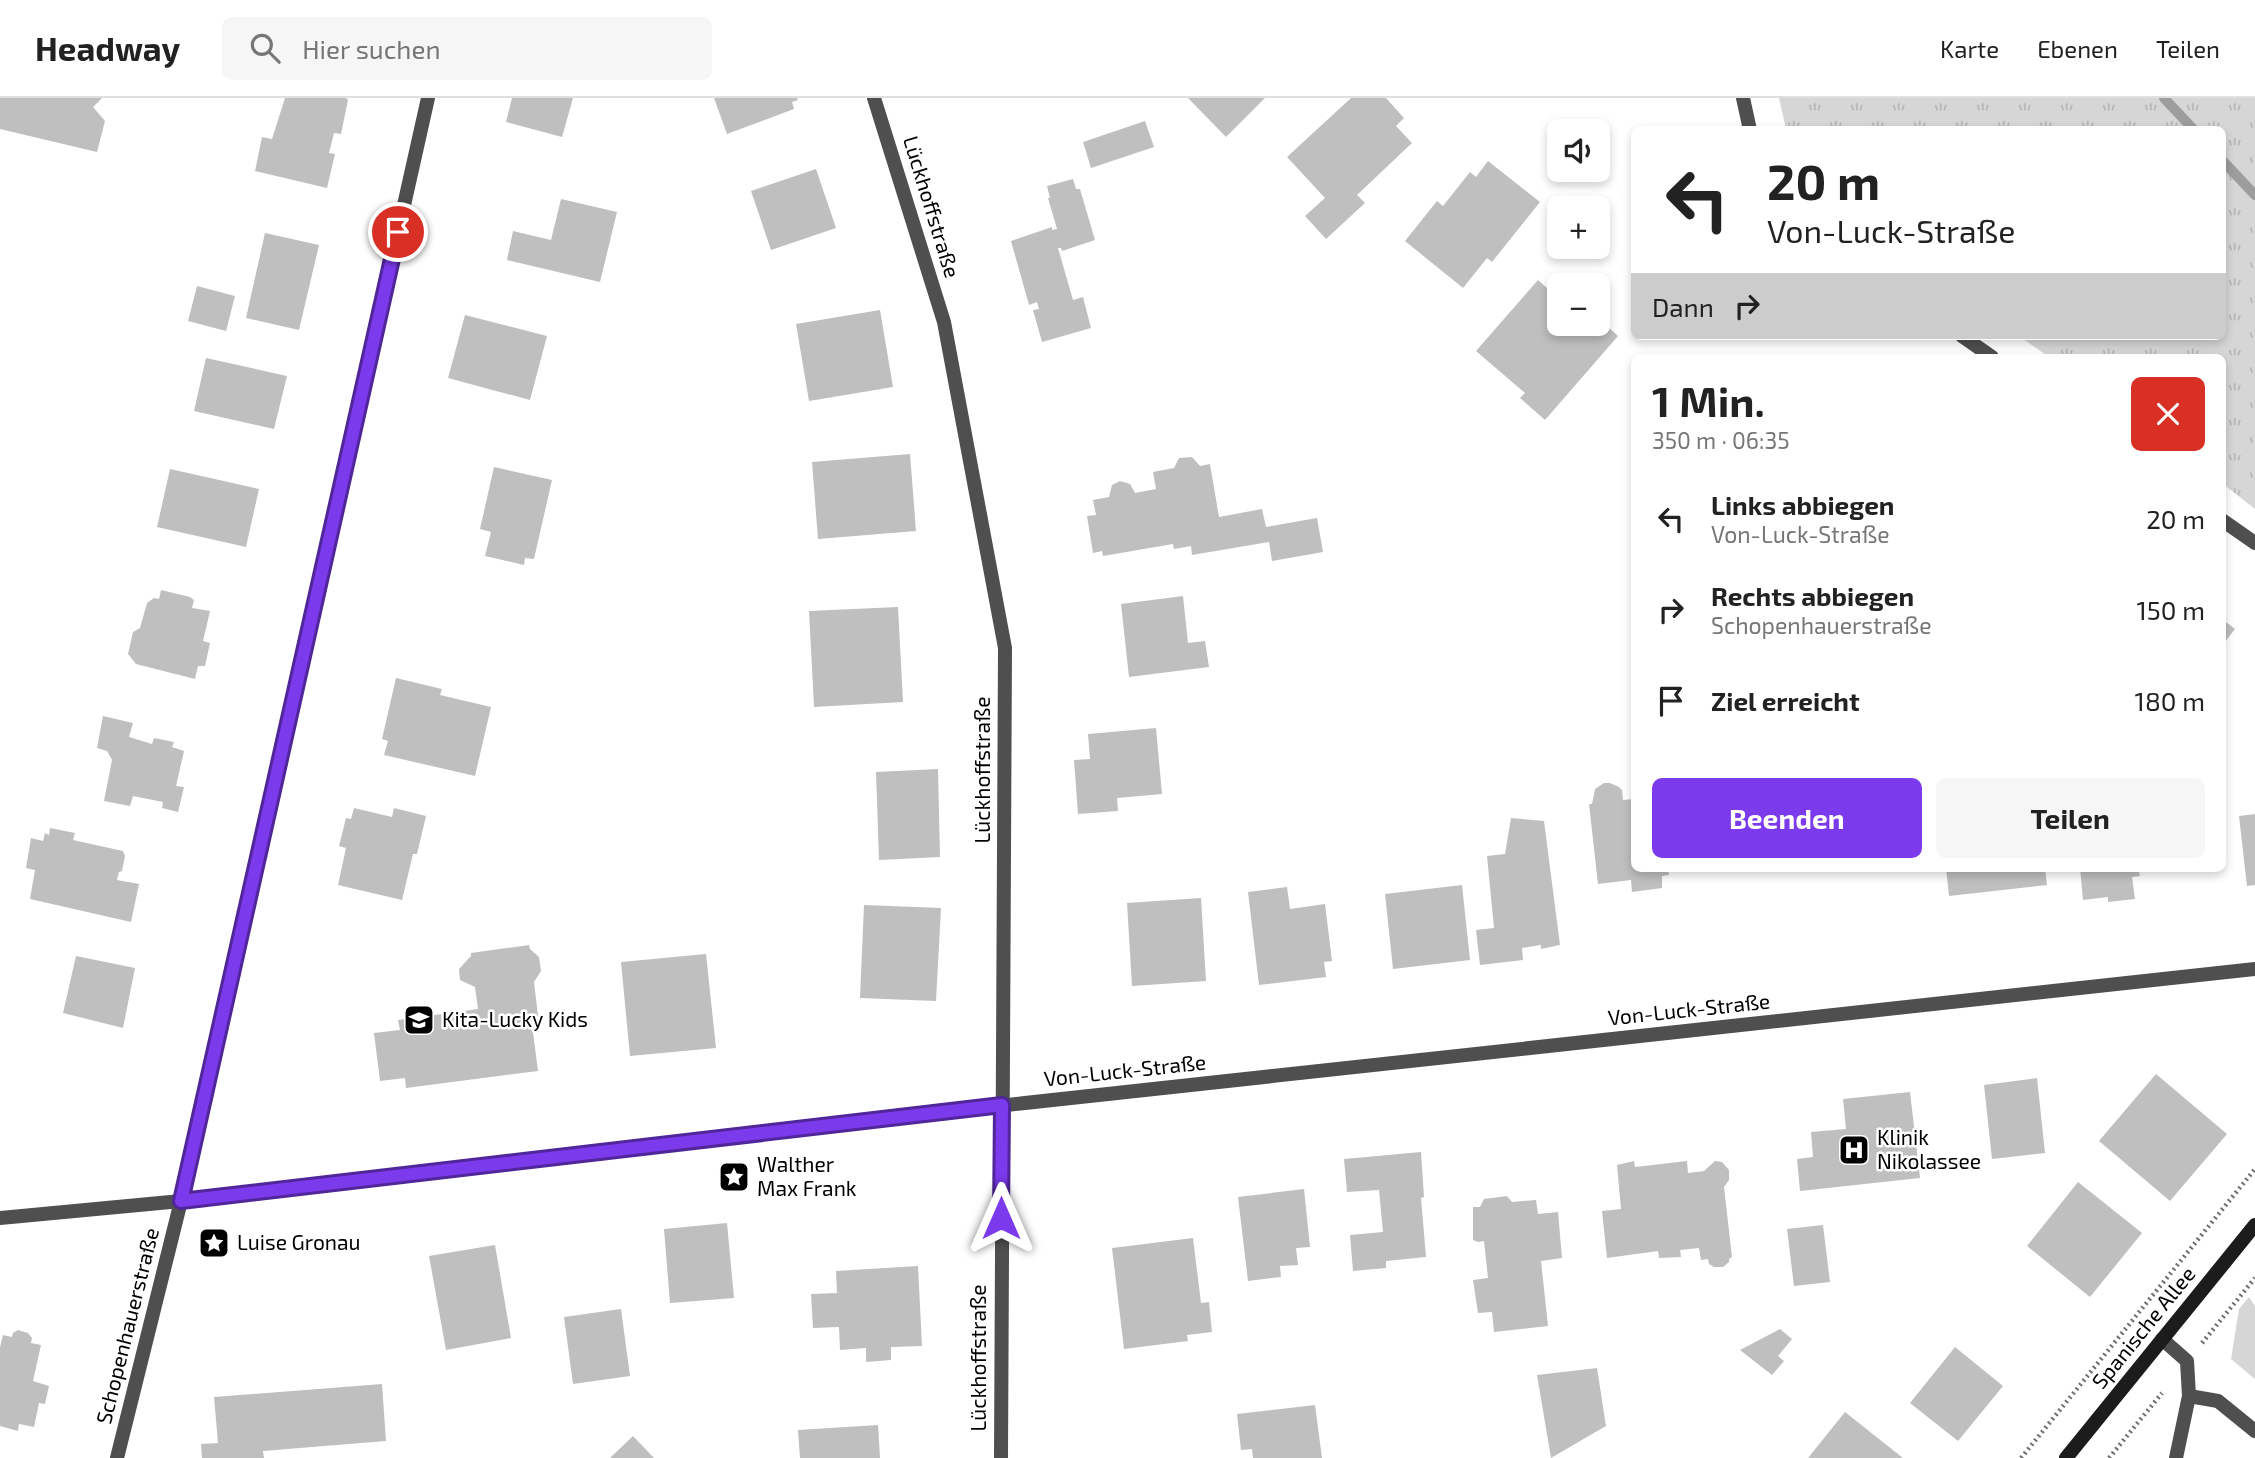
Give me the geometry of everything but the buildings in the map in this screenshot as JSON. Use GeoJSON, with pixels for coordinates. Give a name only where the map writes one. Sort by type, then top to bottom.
{"type":"FeatureCollection","features":[{"type":"Feature","properties":{"kind":"main road","name":"Spanische Allee"},"geometry":{"type":"LineString","coordinates":[[2066,1458],[2255,1225]]}},
{"type":"Feature","properties":{"kind":"street","name":"Schopenhauerstraße"},"geometry":{"type":"LineString","coordinates":[[117,1458],[181,1201],[428,98]]}},
{"type":"Feature","properties":{"kind":"street","name":"Lückhoffstraße"},"geometry":{"type":"LineString","coordinates":[[874,98],[944,322],[1005,648],[1001,1458]]}},
{"type":"Feature","properties":{"kind":"street"},"geometry":{"type":"LineString","coordinates":[[1743,98],[1749,126]]}},
{"type":"Feature","properties":{"kind":"street"},"geometry":{"type":"LineString","coordinates":[[1968,340],[1988,354]]}},
{"type":"Feature","properties":{"kind":"street"},"geometry":{"type":"LineString","coordinates":[[2226,523],[2255,543]]}},
{"type":"Feature","properties":{"kind":"street","name":"Von-Luck-Straße"},"geometry":{"type":"LineString","coordinates":[[0,1218],[181,1201],[1002,1105],[2255,969]]}},
{"type":"Feature","properties":{"kind":"street"},"geometry":{"type":"LineString","coordinates":[[2162,1339],[2187,1361],[2189,1396],[2176,1458]]}},
{"type":"Feature","properties":{"kind":"street"},"geometry":{"type":"LineString","coordinates":[[2189,1396],[2218,1401],[2255,1431]]}},
{"type":"Feature","properties":{"kind":"path"},"geometry":{"type":"LineString","coordinates":[[2021,1458],[2255,1169]]}},
{"type":"Feature","properties":{"kind":"path"},"geometry":{"type":"LineString","coordinates":[[2226,1313],[2255,1279]]}},
{"type":"Feature","properties":{"kind":"path"},"geometry":{"type":"LineString","coordinates":[[2109,1458],[2153,1404]]}},
{"type":"Feature","properties":{"kind":"green space"},"geometry":{"type":"Polygon","coordinates":[[[1779,98],[2255,98],[2255,509],[2226,486],[2226,354],[2045,354],[2025,340],[2226,340],[2226,126],[1785,126],[1779,98]]]}},
{"type":"Feature","properties":{"kind":"green space"},"geometry":{"type":"Polygon","coordinates":[[[2249,1297],[2255,1306],[2255,1379],[2231,1359],[2239,1309],[2249,1297]]]}},
{"type":"Feature","properties":{"kind":"waterway"},"geometry":{"type":"LineString","coordinates":[[2164,98],[2190,126]]}},
{"type":"Feature","properties":{"kind":"waterway"},"geometry":{"type":"LineString","coordinates":[[2226,164],[2255,195]]}},
{"type":"Feature","properties":{"kind":"place","name":"Kita-Lucky Kids"},"geometry":{"type":"Point","coordinates":[419,1020]}},
{"type":"Feature","properties":{"kind":"place","name":"Klinik Nikolassee"},"geometry":{"type":"Point","coordinates":[1854,1150]}},
{"type":"Feature","properties":{"kind":"place","name":"Walther Max Frank"},"geometry":{"type":"Point","coordinates":[734,1177]}},
{"type":"Feature","properties":{"kind":"place","name":"Luise Gronau"},"geometry":{"type":"Point","coordinates":[214,1243]}},
{"type":"Feature","properties":{"kind":"route"},"geometry":{"type":"LineString","coordinates":[[398,232],[181,1201],[1002,1105],[1001,1218]]}}]}
